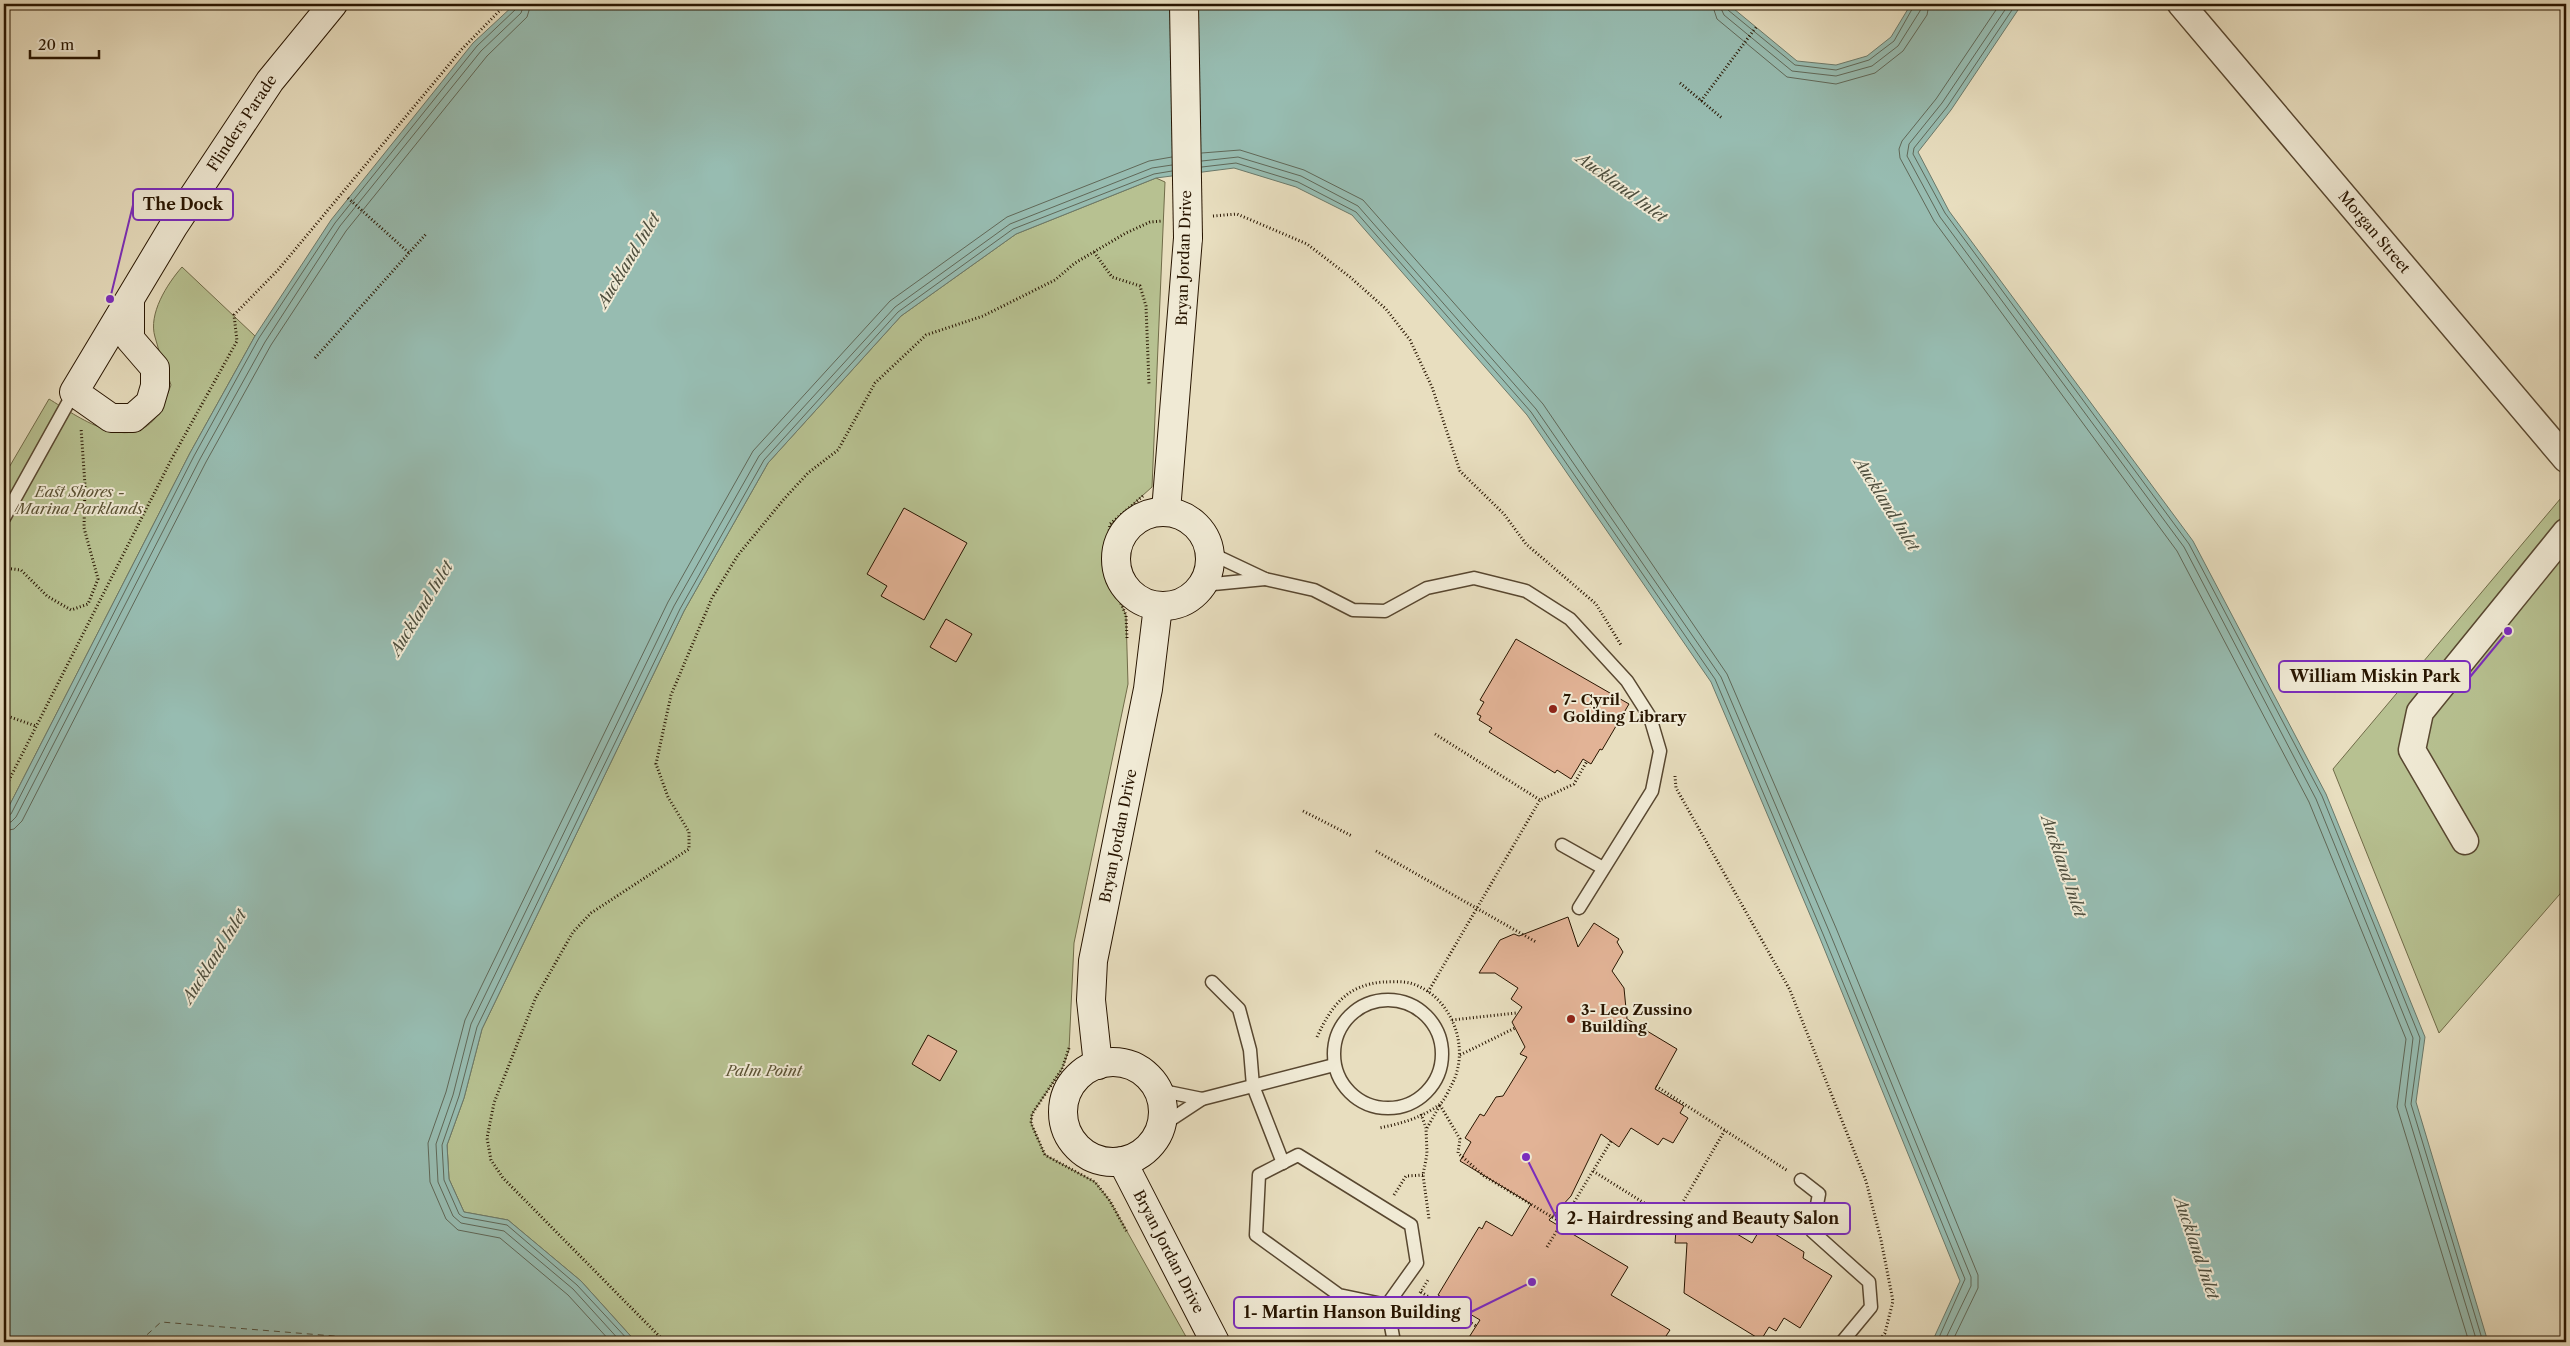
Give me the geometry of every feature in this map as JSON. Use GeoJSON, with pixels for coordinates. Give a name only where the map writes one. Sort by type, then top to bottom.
{"type":"FeatureCollection","features":[{"type":"Feature","properties":{"kind":"main road","name":"Flinders Parade"},"geometry":{"type":"LineString","coordinates":[[130,302],[130,339],[155,368],[155,386],[150,404],[134,418],[111,418],[83,398],[134,291],[173,227],[270,81],[333,4]]}},
{"type":"Feature","properties":{"kind":"main road","name":"Bryan Jordan Drive"},"geometry":{"type":"LineString","coordinates":[[1166,511],[1178,229],[1184,4]]}},
{"type":"Feature","properties":{"kind":"main road"},"geometry":{"type":"LineString","coordinates":[[1166,511],[1182,515],[1196,524],[1206,538],[1210,553],[1210,570],[1203,585],[1191,598],[1175,605],[1158,606],[1142,602],[1124,586],[1116,563],[1117,547],[1123,532],[1135,520],[1149,513],[1166,511]]}},
{"type":"Feature","properties":{"kind":"main road","name":"Bryan Jordan Drive"},"geometry":{"type":"LineString","coordinates":[[1098,1064],[1091,1000],[1093,962],[1148,689],[1158,606]]}},
{"type":"Feature","properties":{"kind":"main road"},"geometry":{"type":"LineString","coordinates":[[1116,1062],[1133,1066],[1148,1076],[1158,1090],[1163,1107],[1161,1126],[1153,1142],[1139,1155],[1122,1161],[1101,1160],[1082,1151],[1072,1141],[1066,1128],[1063,1113],[1065,1097],[1072,1082],[1084,1071],[1098,1064],[1116,1062]]}},
{"type":"Feature","properties":{"kind":"main road","name":"Bryan Jordan Drive"},"geometry":{"type":"LineString","coordinates":[[1122,1161],[1215,1342]]}},
{"type":"Feature","properties":{"kind":"street","name":"Morgan Street"},"geometry":{"type":"LineString","coordinates":[[2181,4],[2566,459]]}},
{"type":"Feature","properties":{"kind":"street"},"geometry":{"type":"LineString","coordinates":[[2465,841],[2412,750],[2420,712],[2566,532]]}},
{"type":"Feature","properties":{"kind":"lane","name":"Flinders Parade"},"geometry":{"type":"LineString","coordinates":[[4,518],[83,398]]}},
{"type":"Feature","properties":{"kind":"lane"},"geometry":{"type":"LineString","coordinates":[[1210,553],[1265,578],[1314,590],[1353,610],[1385,611],[1427,588],[1474,578],[1526,591],[1570,619],[1627,681],[1650,717],[1660,751],[1652,791],[1579,908]]}},
{"type":"Feature","properties":{"kind":"lane"},"geometry":{"type":"LineString","coordinates":[[1203,585],[1265,578]]}},
{"type":"Feature","properties":{"kind":"lane"},"geometry":{"type":"LineString","coordinates":[[1562,844],[1603,868]]}},
{"type":"Feature","properties":{"kind":"lane"},"geometry":{"type":"LineString","coordinates":[[1212,982],[1238,1009],[1250,1050],[1253,1086],[1283,1163]]}},
{"type":"Feature","properties":{"kind":"lane"},"geometry":{"type":"LineString","coordinates":[[1378,1000],[1395,1000],[1411,1005],[1426,1015],[1436,1029],[1441,1045],[1442,1063],[1435,1080],[1429,1088],[1423,1095],[1408,1104],[1389,1108],[1371,1105],[1354,1096],[1341,1082],[1334,1065],[1333,1048],[1338,1031],[1347,1017],[1361,1006],[1378,1000]]}},
{"type":"Feature","properties":{"kind":"lane"},"geometry":{"type":"LineString","coordinates":[[1161,1126],[1202,1099],[1334,1065]]}},
{"type":"Feature","properties":{"kind":"lane"},"geometry":{"type":"LineString","coordinates":[[1158,1090],[1202,1099]]}},
{"type":"Feature","properties":{"kind":"lane"},"geometry":{"type":"LineString","coordinates":[[1387,1305],[1339,1295],[1256,1236],[1259,1175],[1298,1155],[1411,1225],[1417,1263],[1387,1305],[1394,1342]]}},
{"type":"Feature","properties":{"kind":"lane"},"geometry":{"type":"LineString","coordinates":[[1801,1180],[1819,1194],[1812,1231],[1869,1282],[1871,1307],[1842,1342]]}},
{"type":"Feature","properties":{"kind":"path"},"geometry":{"type":"LineString","coordinates":[[4,790],[172,460],[237,341],[234,315],[278,270],[462,48],[506,4]]}},
{"type":"Feature","properties":{"kind":"path"},"geometry":{"type":"LineString","coordinates":[[1701,101],[1757,26]]}},
{"type":"Feature","properties":{"kind":"path"},"geometry":{"type":"LineString","coordinates":[[1680,83],[1722,118]]}},
{"type":"Feature","properties":{"kind":"path"},"geometry":{"type":"LineString","coordinates":[[348,198],[409,253]]}},
{"type":"Feature","properties":{"kind":"path"},"geometry":{"type":"LineString","coordinates":[[1208,216],[1237,214],[1306,244],[1350,277],[1386,310],[1410,340],[1432,387],[1460,471],[1504,514],[1526,544],[1596,604],[1622,647]]}},
{"type":"Feature","properties":{"kind":"path"},"geometry":{"type":"LineString","coordinates":[[665,1342],[503,1178],[491,1160],[487,1138],[494,1103],[535,999],[573,932],[591,912],[689,850],[690,832],[668,797],[656,764],[670,695],[712,598],[738,555],[784,499],[808,473],[838,450],[875,383],[926,335],[983,316],[1055,280],[1075,263],[1150,222],[1178,229]]}},
{"type":"Feature","properties":{"kind":"path"},"geometry":{"type":"LineString","coordinates":[[314,358],[426,234]]}},
{"type":"Feature","properties":{"kind":"path"},"geometry":{"type":"LineString","coordinates":[[4,568],[21,570],[47,596],[71,610],[88,604],[98,579],[84,528],[85,485],[80,431],[83,398]]}},
{"type":"Feature","properties":{"kind":"path"},"geometry":{"type":"LineString","coordinates":[[4,715],[36,726]]}},
{"type":"Feature","properties":{"kind":"path"},"geometry":{"type":"LineString","coordinates":[[1435,734],[1540,800]]}},
{"type":"Feature","properties":{"kind":"path"},"geometry":{"type":"LineString","coordinates":[[1428,992],[1540,800],[1574,784],[1587,761]]}},
{"type":"Feature","properties":{"kind":"path"},"geometry":{"type":"LineString","coordinates":[[1674,770],[1676,788],[1790,990],[1866,1181],[1881,1240],[1893,1301],[1885,1333],[1878,1342]]}},
{"type":"Feature","properties":{"kind":"path"},"geometry":{"type":"LineString","coordinates":[[1303,811],[1352,836]]}},
{"type":"Feature","properties":{"kind":"path"},"geometry":{"type":"LineString","coordinates":[[1376,851],[1536,942]]}},
{"type":"Feature","properties":{"kind":"path"},"geometry":{"type":"LineString","coordinates":[[1316,1037],[1333,1006],[1349,992],[1368,983],[1409,983],[1428,992],[1445,1007],[1452,1020],[1459,1037],[1460,1055],[1456,1077],[1426,1128]]}},
{"type":"Feature","properties":{"kind":"path"},"geometry":{"type":"LineString","coordinates":[[1452,1020],[1516,1013]]}},
{"type":"Feature","properties":{"kind":"path"},"geometry":{"type":"LineString","coordinates":[[1460,1055],[1515,1028]]}},
{"type":"Feature","properties":{"kind":"path"},"geometry":{"type":"LineString","coordinates":[[1656,1086],[1801,1180]]}},
{"type":"Feature","properties":{"kind":"path"},"geometry":{"type":"LineString","coordinates":[[1379,1128],[1405,1124],[1440,1105]]}},
{"type":"Feature","properties":{"kind":"path"},"geometry":{"type":"LineString","coordinates":[[1440,1105],[1460,1139],[1458,1152],[1484,1176],[1562,1223]]}},
{"type":"Feature","properties":{"kind":"path"},"geometry":{"type":"LineString","coordinates":[[1593,1171],[1675,1221],[1725,1130]]}},
{"type":"Feature","properties":{"kind":"path"},"geometry":{"type":"LineString","coordinates":[[1547,1247],[1611,1141]]}},
{"type":"Feature","properties":{"kind":"path"},"geometry":{"type":"LineString","coordinates":[[1394,1196],[1406,1176],[1423,1175]]}},
{"type":"Feature","properties":{"kind":"path"},"geometry":{"type":"LineString","coordinates":[[1421,1292],[1476,1326]]}},
{"type":"Feature","properties":{"kind":"green space","name":"Palm Point"},"geometry":{"type":"Polygon","coordinates":[[[1156,178],[1165,182],[1152,487],[1111,524],[1105,567],[1126,615],[1128,684],[1074,943],[1069,1050],[1062,1069],[1032,1114],[1031,1123],[1045,1155],[1095,1182],[1110,1201],[1189,1342],[636,1342],[581,1281],[508,1220],[464,1212],[449,1179],[447,1145],[464,1098],[482,1029],[684,611],[768,463],[901,316],[1016,234],[1156,178]]]}},
{"type":"Feature","properties":{"kind":"green space","name":"East Shores - Marina Parklands"},"geometry":{"type":"Polygon","coordinates":[[[182,267],[255,336],[190,453],[4,816],[4,476],[49,399],[88,422],[117,432],[131,432],[145,428],[156,417],[163,406],[171,385],[158,349],[154,319],[160,300],[170,282],[182,267]]]}},
{"type":"Feature","properties":{"kind":"green space"},"geometry":{"type":"Polygon","coordinates":[[[2566,492],[2566,887],[2439,1033],[2333,769],[2566,492]]]}},
{"type":"Feature","properties":{"kind":"water","name":"Auckland Inlet"},"geometry":{"type":"Polygon","coordinates":[[[515,4],[1728,4],[1797,61],[1836,65],[1867,56],[1891,37],[1911,4],[2022,4],[1951,110],[1918,152],[1949,211],[2193,541],[2326,794],[2425,1037],[2416,1102],[2488,1342],[1932,1342],[1960,1281],[1819,936],[1711,682],[1527,415],[1352,215],[1296,187],[1234,168],[1156,178],[1016,234],[901,316],[768,463],[684,611],[482,1029],[464,1098],[447,1145],[449,1179],[464,1212],[508,1220],[581,1281],[636,1342],[4,1342],[4,816],[190,453],[255,336],[331,220],[473,43],[515,4]]]}},
{"type":"Feature","properties":{"kind":"building"},"geometry":{"type":"Polygon","coordinates":[[[904,508],[967,543],[924,620],[881,596],[887,586],[867,574],[904,508]]]}},
{"type":"Feature","properties":{"kind":"building"},"geometry":{"type":"Polygon","coordinates":[[[946,619],[972,634],[956,662],[930,647],[946,619]]]}},
{"type":"Feature","properties":{"kind":"building","name":"7- Cyril Golding Library"},"geometry":{"type":"Polygon","coordinates":[[[1516,639],[1629,704],[1602,750],[1600,749],[1591,764],[1583,759],[1571,779],[1557,770],[1555,773],[1489,732],[1492,728],[1479,720],[1481,716],[1477,714],[1484,702],[1480,700],[1516,639]]]}},
{"type":"Feature","properties":{"kind":"building"},"geometry":{"type":"Polygon","coordinates":[[[1568,917],[1578,947],[1594,923],[1619,939],[1617,942],[1623,952],[1612,971],[1624,988],[1627,1019],[1677,1049],[1655,1089],[1684,1106],[1680,1113],[1688,1118],[1673,1143],[1663,1138],[1658,1145],[1631,1128],[1619,1147],[1601,1134],[1571,1196],[1549,1220],[1628,1267],[1611,1295],[1670,1330],[1662,1342],[1466,1342],[1480,1320],[1438,1295],[1479,1227],[1482,1229],[1486,1221],[1512,1236],[1531,1204],[1460,1161],[1471,1142],[1465,1138],[1480,1114],[1484,1116],[1496,1097],[1503,1096],[1527,1057],[1520,1054],[1525,1047],[1512,1022],[1522,1007],[1511,999],[1518,988],[1495,973],[1479,973],[1500,940],[1514,934],[1519,936],[1568,917]]]}},
{"type":"Feature","properties":{"kind":"building"},"geometry":{"type":"Polygon","coordinates":[[[928,1035],[957,1051],[940,1081],[912,1064],[928,1035]]]}},
{"type":"Feature","properties":{"kind":"building"},"geometry":{"type":"Polygon","coordinates":[[[1677,1217],[1712,1219],[1752,1243],[1762,1226],[1804,1252],[1803,1258],[1832,1276],[1800,1328],[1784,1318],[1776,1331],[1769,1327],[1761,1340],[1684,1293],[1687,1243],[1675,1243],[1677,1217]]]}},
{"type":"Feature","properties":{"kind":"ferry route"},"geometry":{"type":"LineString","coordinates":[[139,1342],[161,1322],[408,1342]]}},
{"type":"Feature","properties":{"kind":"place","name":"The Dock"},"geometry":{"type":"Point","coordinates":[110,299]}},
{"type":"Feature","properties":{"kind":"place","name":"William Miskin Park"},"geometry":{"type":"Point","coordinates":[2508,631]}},
{"type":"Feature","properties":{"kind":"place","name":"7- Cyril Golding Library"},"geometry":{"type":"Point","coordinates":[1553,709]}},
{"type":"Feature","properties":{"kind":"place","name":"3- Leo Zussino Building"},"geometry":{"type":"Point","coordinates":[1571,1019]}},
{"type":"Feature","properties":{"kind":"place","name":"2- Hairdressing and Beauty Salon"},"geometry":{"type":"Point","coordinates":[1526,1157]}},
{"type":"Feature","properties":{"kind":"place","name":"1- Martin Hanson Building"},"geometry":{"type":"Point","coordinates":[1532,1282]}}]}
